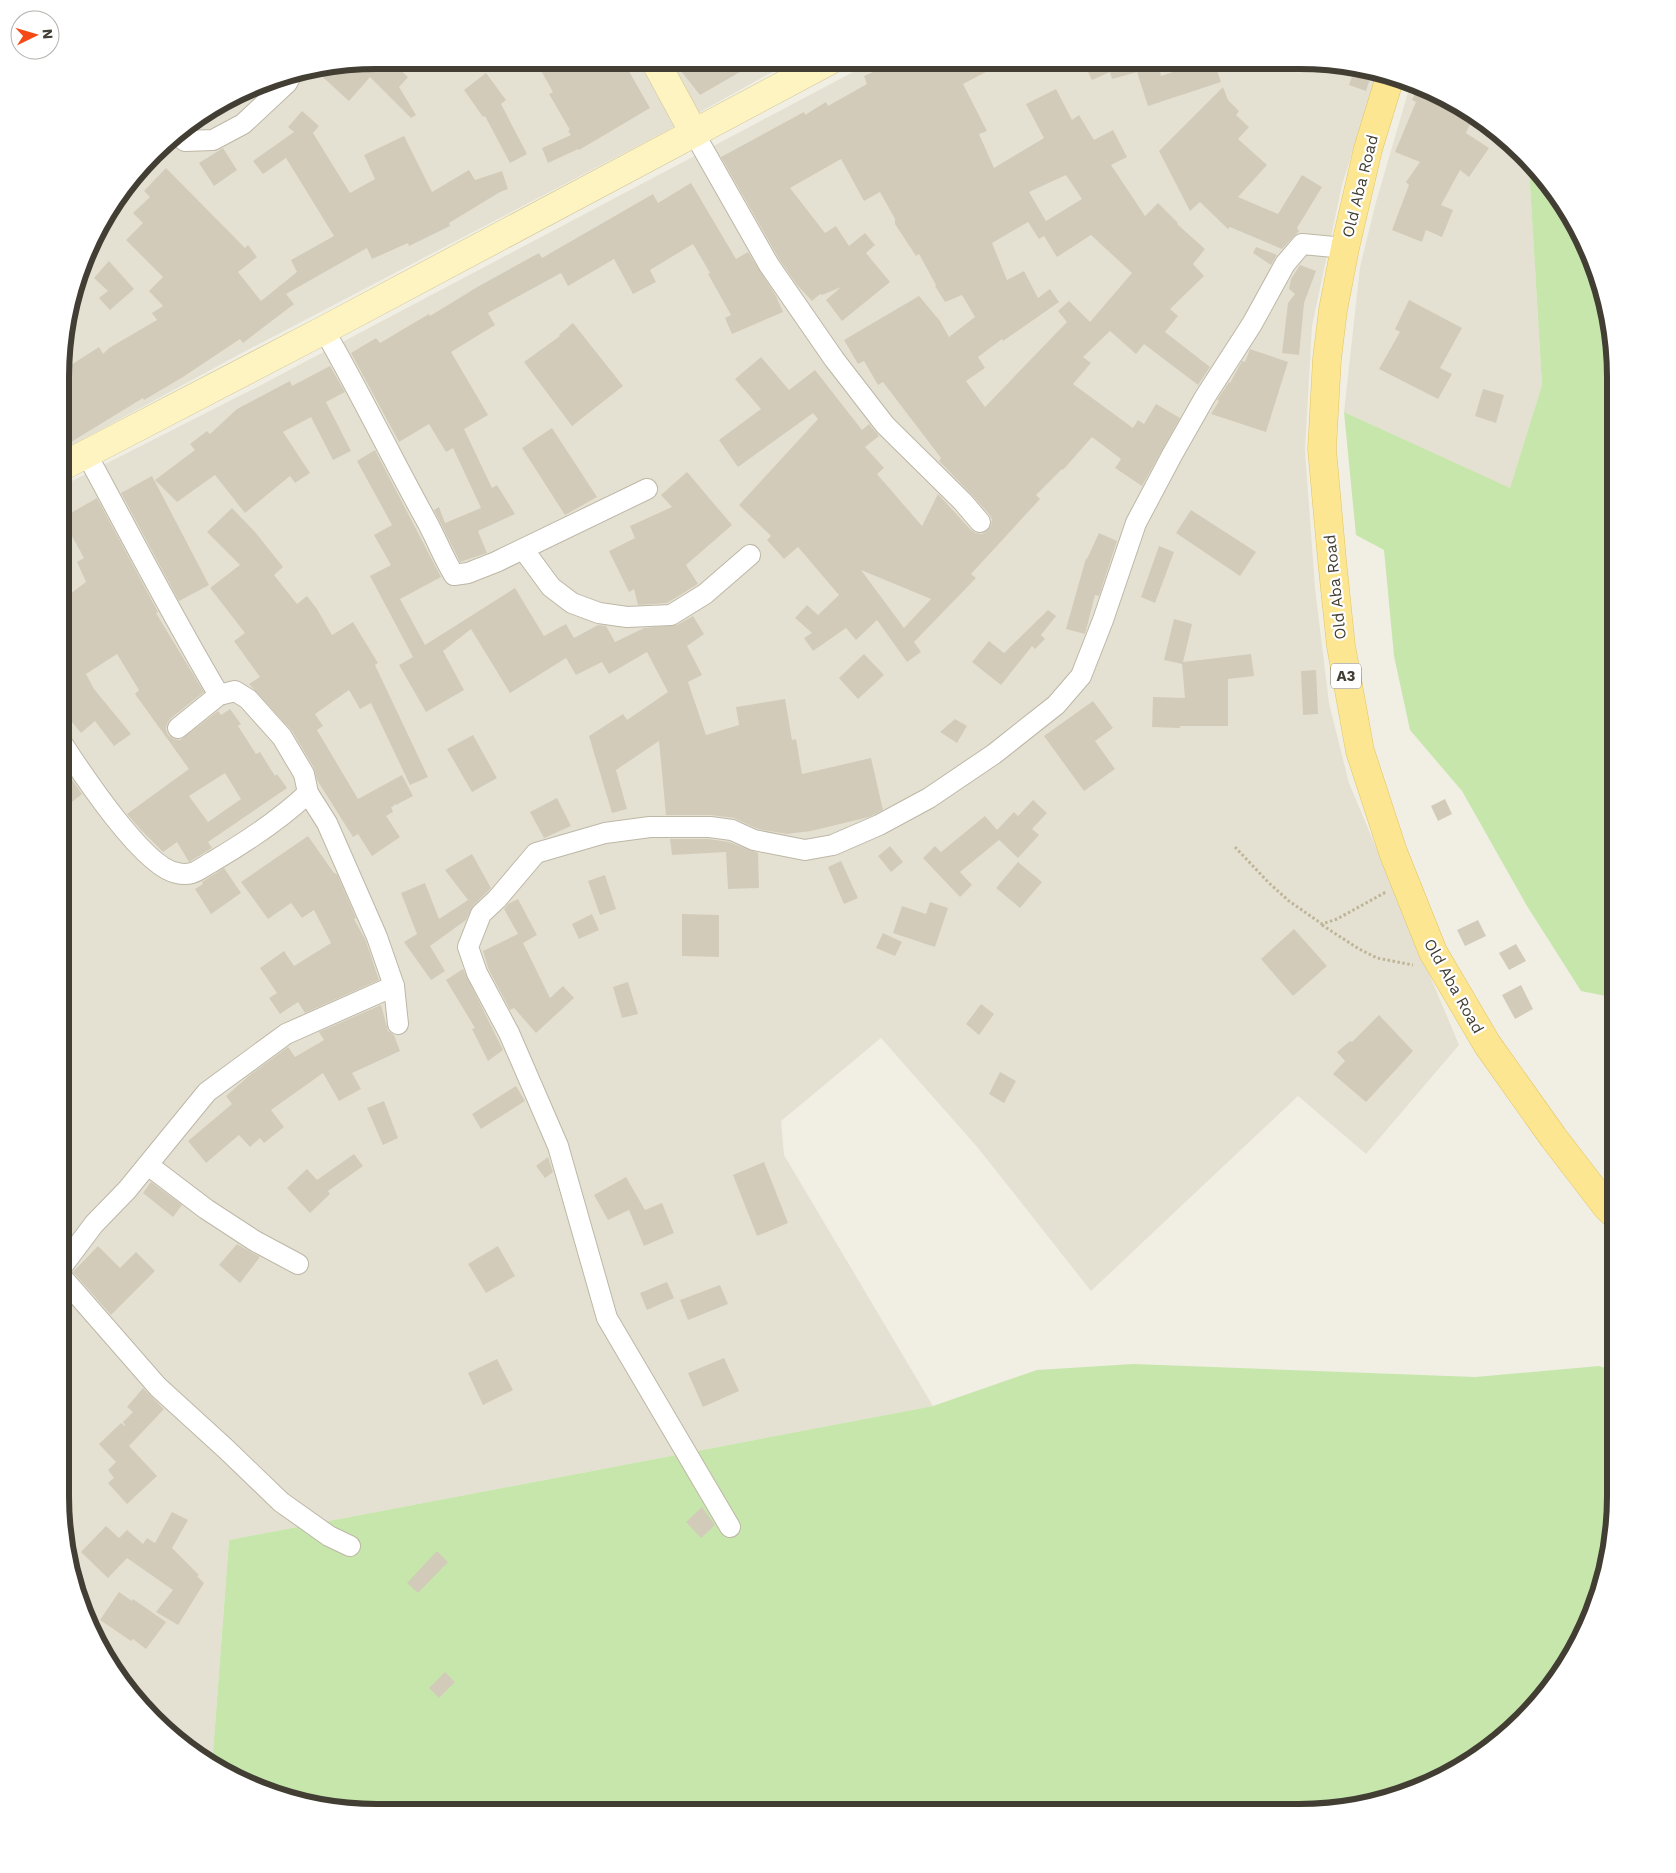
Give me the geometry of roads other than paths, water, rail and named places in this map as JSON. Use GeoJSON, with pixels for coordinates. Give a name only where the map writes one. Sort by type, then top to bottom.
{"type":"FeatureCollection","features":[{"type":"Feature","properties":{"kind":"main road"},"geometry":{"type":"LineString","coordinates":[[659,69],[694,134]]}},
{"type":"Feature","properties":{"kind":"main road"},"geometry":{"type":"LineString","coordinates":[[69,462],[324,330],[814,69]]}},
{"type":"Feature","properties":{"kind":"main road","name":"Old Aba Road"},"geometry":{"type":"LineString","coordinates":[[1389,82],[1368,149],[1333,310],[1327,359],[1322,449],[1341,646],[1360,751],[1393,852],[1433,952],[1487,1044],[1553,1137],[1607,1207]]}},
{"type":"Feature","properties":{"kind":"street"},"geometry":{"type":"LineString","coordinates":[[181,139],[185,141],[213,140],[243,124],[288,82]]}},
{"type":"Feature","properties":{"kind":"street"},"geometry":{"type":"LineString","coordinates":[[694,134],[769,265],[834,359],[884,425],[963,502],[980,522]]}},
{"type":"Feature","properties":{"kind":"street"},"geometry":{"type":"LineString","coordinates":[[730,1527],[607,1318],[558,1146],[509,1033],[477,973],[468,947],[480,914],[497,899],[536,852],[605,833],[679,826],[732,830],[754,840],[805,850],[833,844],[880,825],[929,798],[994,754],[1056,705],[1081,676],[1103,620],[1136,523],[1176,446],[1252,324],[1285,264],[1302,244],[1345,248]]}},
{"type":"Feature","properties":{"kind":"street"},"geometry":{"type":"LineString","coordinates":[[324,330],[454,574],[468,573],[523,549],[647,489]]}},
{"type":"Feature","properties":{"kind":"street"},"geometry":{"type":"LineString","coordinates":[[86,454],[218,695]]}},
{"type":"Feature","properties":{"kind":"street"},"geometry":{"type":"LineString","coordinates":[[523,549],[551,587],[572,602],[599,613],[627,617],[671,615],[705,594],[750,555]]}},
{"type":"Feature","properties":{"kind":"street"},"geometry":{"type":"LineString","coordinates":[[178,728],[218,695],[235,692],[248,699],[282,738],[304,774],[308,793],[328,823],[377,937],[394,986],[398,1024]]}},
{"type":"Feature","properties":{"kind":"street"},"geometry":{"type":"LineString","coordinates":[[69,754],[93,791],[144,851],[161,868],[176,873],[192,873],[240,846],[294,807],[308,793]]}},
{"type":"Feature","properties":{"kind":"street"},"geometry":{"type":"LineString","coordinates":[[69,1257],[94,1224],[148,1164],[207,1092],[286,1034],[394,986]]}},
{"type":"Feature","properties":{"kind":"street"},"geometry":{"type":"LineString","coordinates":[[148,1164],[206,1209],[255,1241],[298,1264]]}},
{"type":"Feature","properties":{"kind":"street"},"geometry":{"type":"LineString","coordinates":[[69,1285],[158,1387],[226,1448],[281,1502],[329,1536],[350,1546]]}}]}
